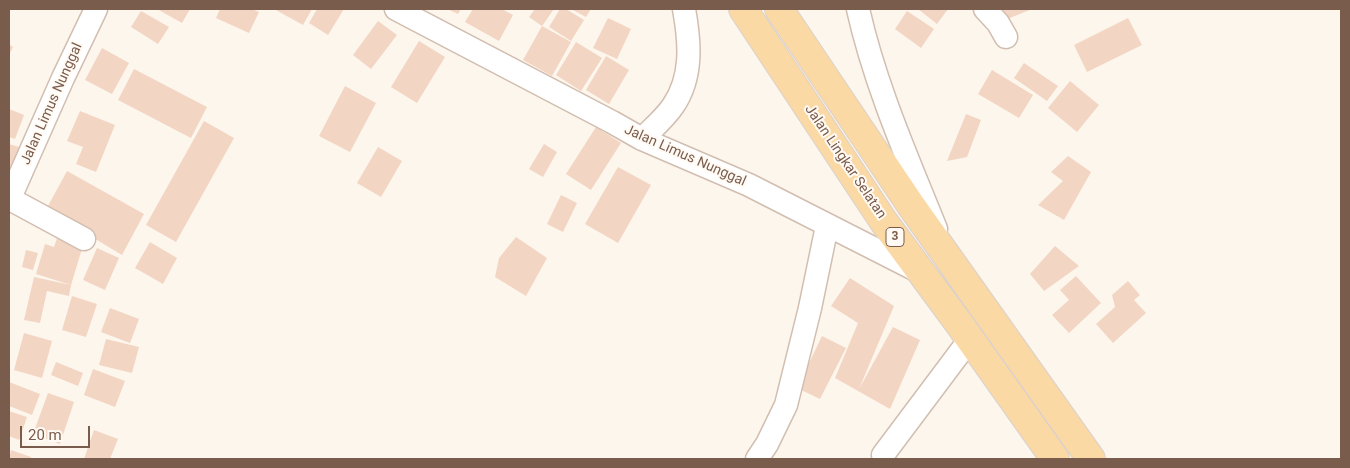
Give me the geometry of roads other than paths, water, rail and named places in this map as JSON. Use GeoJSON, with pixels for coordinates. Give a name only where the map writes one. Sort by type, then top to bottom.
{"type":"FeatureCollection","features":[{"type":"Feature","properties":{"kind":"main road","name":"Jalan Lingkar Selatan"},"geometry":{"type":"LineString","coordinates":[[744,9],[884,222],[1055,459]]}},
{"type":"Feature","properties":{"kind":"main road","name":"3"},"geometry":{"type":"LineString","coordinates":[[779,9],[948,259],[1091,459]]}},
{"type":"Feature","properties":{"kind":"street","name":"Jalan Limus Nunggal"},"geometry":{"type":"LineString","coordinates":[[9,199],[96,9]]}},
{"type":"Feature","properties":{"kind":"street","name":"Jalan Limus Nunggal"},"geometry":{"type":"LineString","coordinates":[[396,9],[642,139],[749,185],[922,273]]}},
{"type":"Feature","properties":{"kind":"street"},"geometry":{"type":"LineString","coordinates":[[642,139],[673,107],[682,91],[688,72],[689,44],[684,9]]}},
{"type":"Feature","properties":{"kind":"street"},"geometry":{"type":"LineString","coordinates":[[858,9],[866,42],[895,126],[948,259]]}},
{"type":"Feature","properties":{"kind":"street"},"geometry":{"type":"LineString","coordinates":[[985,9],[998,23],[1006,36]]}},
{"type":"Feature","properties":{"kind":"street"},"geometry":{"type":"LineString","coordinates":[[9,199],[84,239]]}},
{"type":"Feature","properties":{"kind":"street"},"geometry":{"type":"LineString","coordinates":[[757,459],[767,444],[786,405],[810,308],[827,226]]}},
{"type":"Feature","properties":{"kind":"street"},"geometry":{"type":"LineString","coordinates":[[883,455],[970,339]]}}]}
